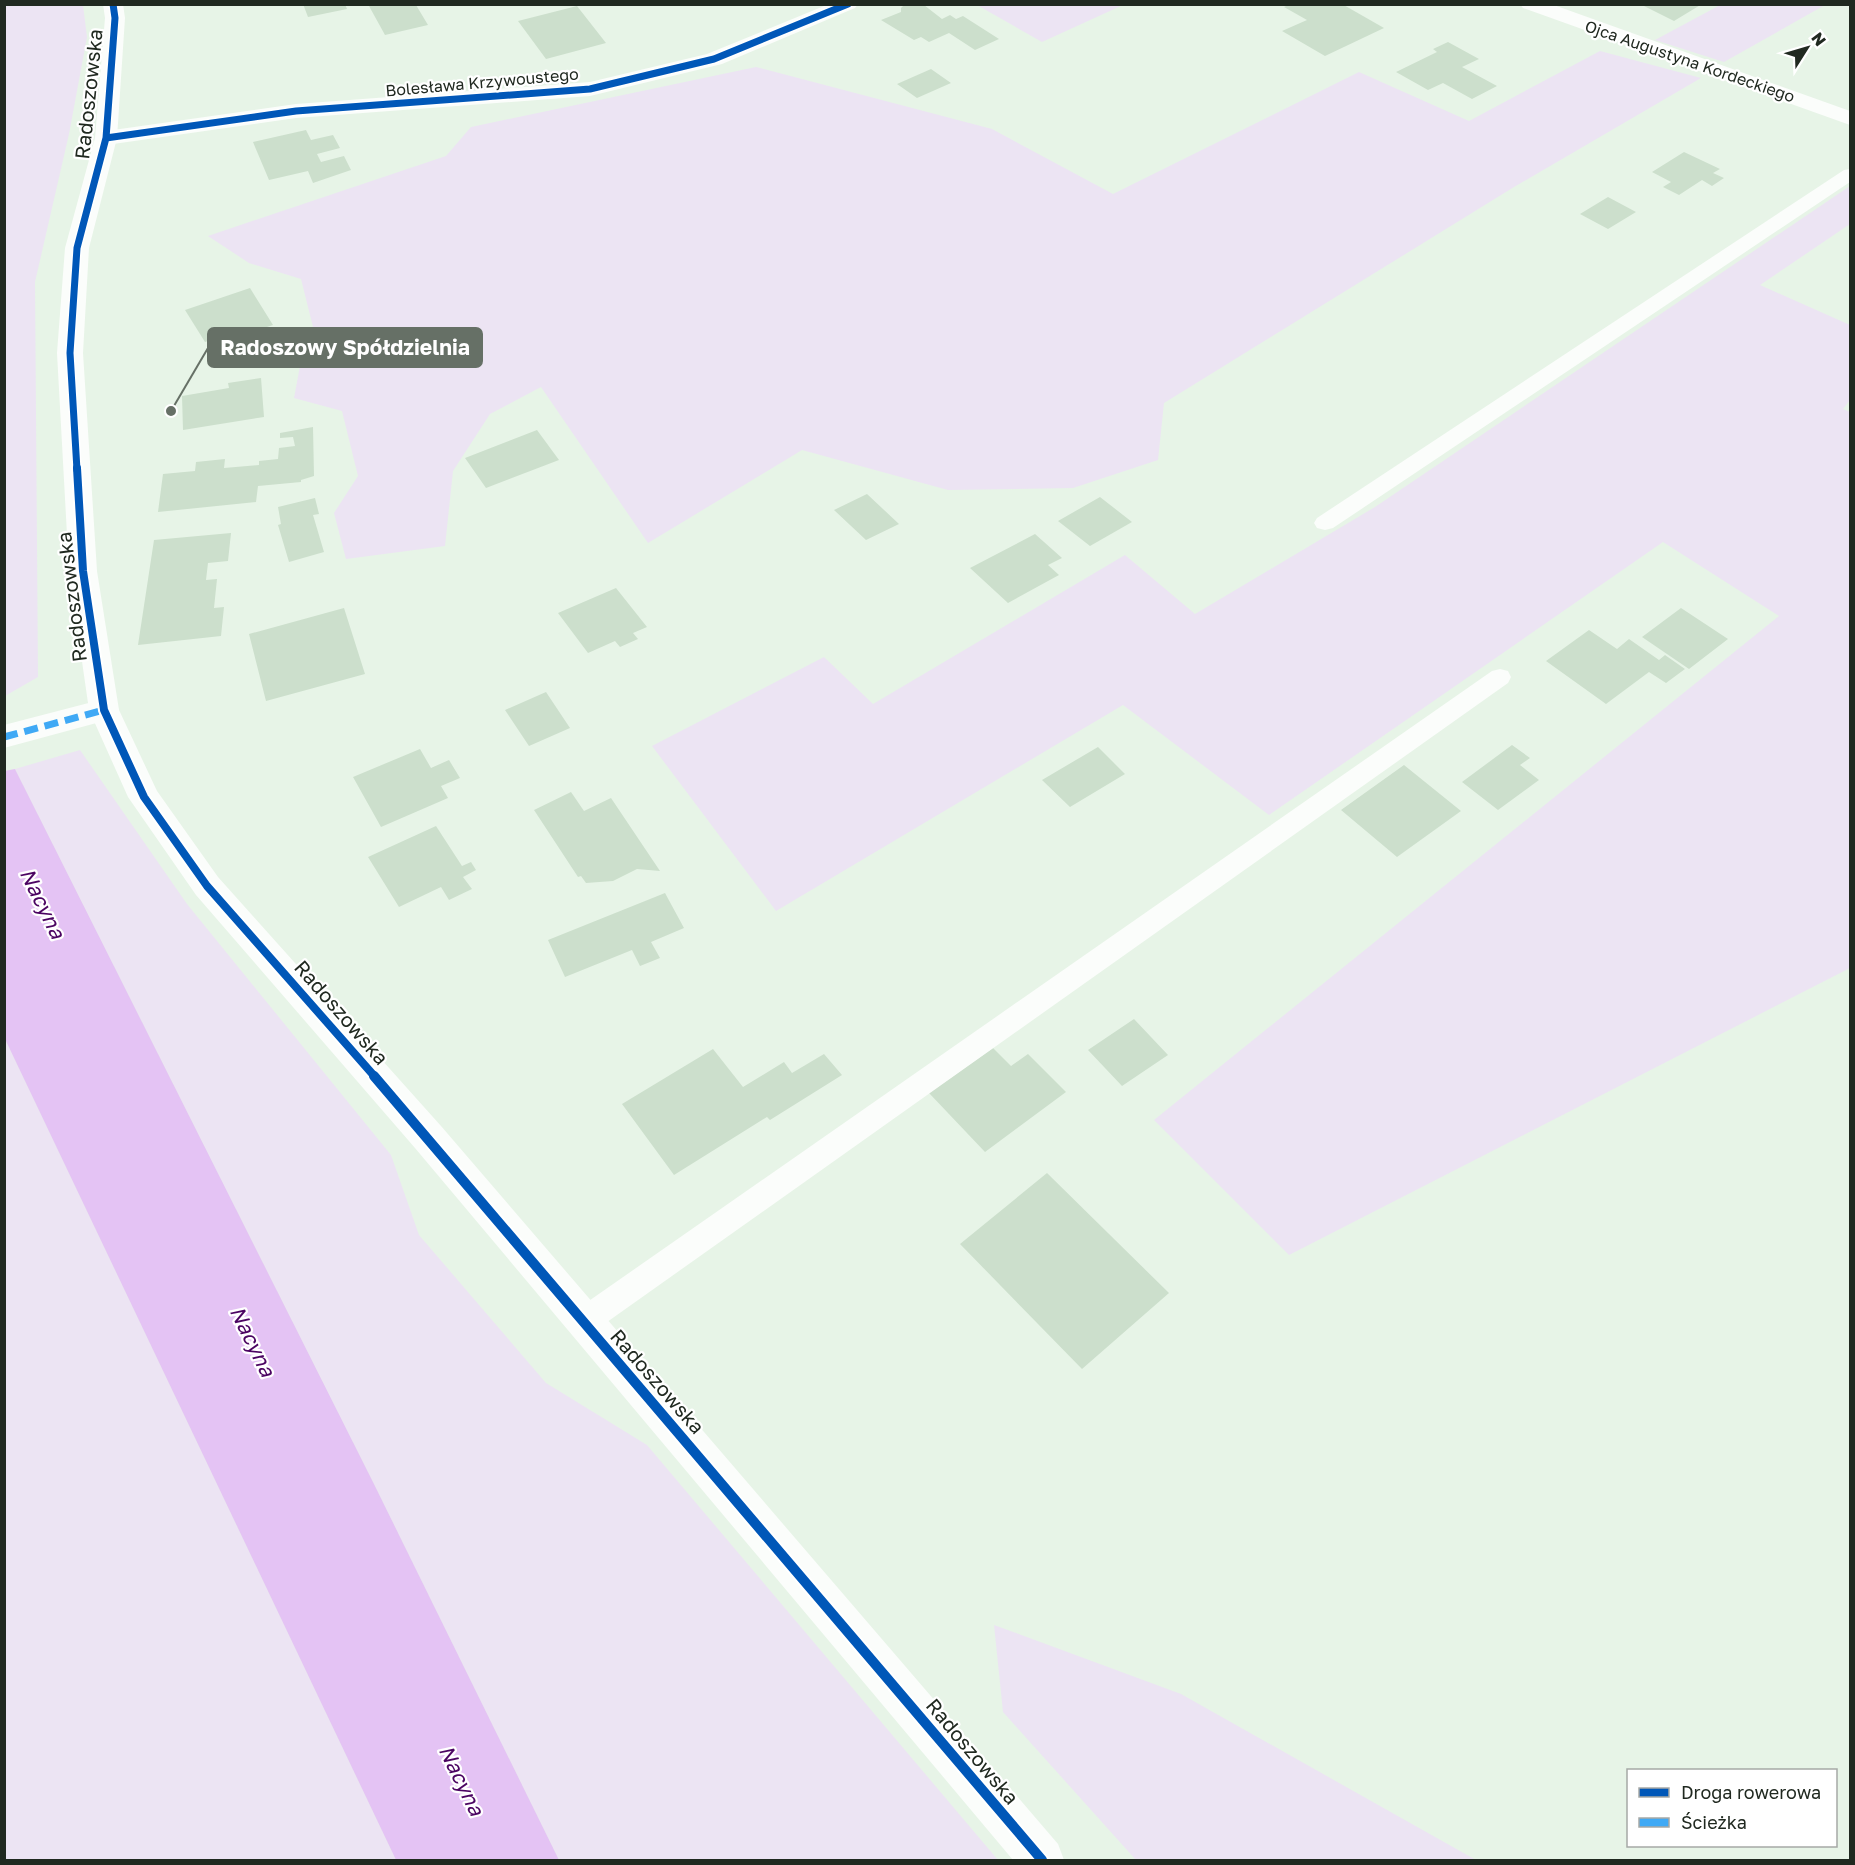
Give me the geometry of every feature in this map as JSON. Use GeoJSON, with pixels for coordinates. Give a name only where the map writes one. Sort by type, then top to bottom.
{"type":"FeatureCollection","features":[{"type":"Feature","properties":{"kind":"street","name":"Radoszowska"},"geometry":{"type":"LineString","coordinates":[[112,4],[115,18],[106,138],[77,248],[70,353],[83,571],[104,710],[144,797],[207,886],[428,1137],[1042,1860]]}},
{"type":"Feature","properties":{"kind":"street","name":"Bolesława Krzywoustego"},"geometry":{"type":"LineString","coordinates":[[106,138],[296,111],[590,89],[714,59],[848,4]]}},
{"type":"Feature","properties":{"kind":"street","name":"Ojca Augustyna Kordeckiego"},"geometry":{"type":"LineString","coordinates":[[1530,4],[1851,118]]}},
{"type":"Feature","properties":{"kind":"street"},"geometry":{"type":"LineString","coordinates":[[4,736],[104,710]]}},
{"type":"Feature","properties":{"kind":"lane"},"geometry":{"type":"LineString","coordinates":[[1325,524],[1851,174]]}},
{"type":"Feature","properties":{"kind":"lane"},"geometry":{"type":"LineString","coordinates":[[583,1322],[1500,677]]}},
{"type":"Feature","properties":{"kind":"shaded area"},"geometry":{"type":"Polygon","coordinates":[[[1722,4],[1825,5],[1724,62],[1655,40],[1722,4]]]}},
{"type":"Feature","properties":{"kind":"shaded area"},"geometry":{"type":"Polygon","coordinates":[[[4,5],[83,5],[87,37],[69,134],[35,282],[38,677],[5,696],[4,5]]]}},
{"type":"Feature","properties":{"kind":"shaded area"},"geometry":{"type":"Polygon","coordinates":[[[977,5],[1123,5],[1042,42],[977,5]]]}},
{"type":"Feature","properties":{"kind":"shaded area"},"geometry":{"type":"Polygon","coordinates":[[[1600,51],[1701,78],[1514,187],[1164,403],[1158,460],[1073,488],[948,490],[802,450],[648,543],[541,387],[490,414],[453,471],[445,546],[346,559],[334,513],[358,476],[342,411],[294,398],[303,350],[316,339],[301,279],[249,263],[208,236],[446,156],[471,127],[756,67],[992,129],[1113,194],[1359,72],[1469,121],[1600,51]]]}},
{"type":"Feature","properties":{"kind":"shaded area"},"geometry":{"type":"Polygon","coordinates":[[[1850,186],[1850,224],[1760,285],[1850,325],[1850,400],[1843,409],[1850,412],[1850,968],[1289,1255],[1154,1120],[1779,616],[1663,542],[1269,815],[1123,705],[776,911],[652,746],[824,657],[873,704],[1125,555],[1195,614],[1375,507],[1850,186]]]}},
{"type":"Feature","properties":{"kind":"shaded area"},"geometry":{"type":"Polygon","coordinates":[[[80,750],[187,904],[391,1155],[419,1235],[546,1383],[647,1445],[998,1860],[559,1860],[373,1482],[15,769],[80,750]]]}},
{"type":"Feature","properties":{"kind":"shaded area"},"geometry":{"type":"Polygon","coordinates":[[[5,1039],[396,1860],[5,1860],[5,1039]]]}},
{"type":"Feature","properties":{"kind":"shaded area"},"geometry":{"type":"Polygon","coordinates":[[[994,1625],[1181,1694],[1476,1860],[1136,1860],[1003,1712],[994,1625]]]}},
{"type":"Feature","properties":{"kind":"water","name":"Nacyna"},"geometry":{"type":"Polygon","coordinates":[[[15,769],[373,1482],[559,1860],[396,1860],[5,1039],[4,771],[15,769]]]}},
{"type":"Feature","properties":{"kind":"building"},"geometry":{"type":"Polygon","coordinates":[[[303,4],[345,4],[347,9],[308,17],[303,4]]]}},
{"type":"Feature","properties":{"kind":"building"},"geometry":{"type":"Polygon","coordinates":[[[1290,4],[1342,4],[1384,28],[1325,56],[1282,31],[1307,20],[1284,7],[1290,4]]]}},
{"type":"Feature","properties":{"kind":"building"},"geometry":{"type":"Polygon","coordinates":[[[1640,4],[1702,4],[1674,21],[1640,4]]]}},
{"type":"Feature","properties":{"kind":"building"},"geometry":{"type":"Polygon","coordinates":[[[416,5],[428,25],[385,35],[369,6],[416,5]]]}},
{"type":"Feature","properties":{"kind":"building"},"geometry":{"type":"Polygon","coordinates":[[[904,5],[924,5],[942,19],[950,15],[956,19],[963,16],[999,39],[975,50],[949,33],[929,42],[921,37],[914,40],[881,20],[901,12],[904,5]]]}},
{"type":"Feature","properties":{"kind":"building"},"geometry":{"type":"Polygon","coordinates":[[[577,6],[606,43],[546,59],[518,21],[577,6]]]}},
{"type":"Feature","properties":{"kind":"building"},"geometry":{"type":"Polygon","coordinates":[[[1448,42],[1479,59],[1462,67],[1497,86],[1472,99],[1443,83],[1428,90],[1396,72],[1437,52],[1433,49],[1448,42]]]}},
{"type":"Feature","properties":{"kind":"building"},"geometry":{"type":"Polygon","coordinates":[[[931,69],[951,83],[917,98],[897,84],[931,69]]]}},
{"type":"Feature","properties":{"kind":"building"},"geometry":{"type":"Polygon","coordinates":[[[306,130],[311,140],[333,135],[340,148],[317,154],[321,162],[344,156],[351,170],[313,183],[308,171],[269,180],[253,142],[306,130]]]}},
{"type":"Feature","properties":{"kind":"building"},"geometry":{"type":"Polygon","coordinates":[[[1684,152],[1720,169],[1713,173],[1724,178],[1712,186],[1702,180],[1679,195],[1663,187],[1671,182],[1652,172],[1684,152]]]}},
{"type":"Feature","properties":{"kind":"building"},"geometry":{"type":"Polygon","coordinates":[[[1608,197],[1636,212],[1608,229],[1580,214],[1608,197]]]}},
{"type":"Feature","properties":{"kind":"building"},"geometry":{"type":"Polygon","coordinates":[[[250,288],[273,325],[243,335],[241,330],[205,342],[185,310],[250,288]]]}},
{"type":"Feature","properties":{"kind":"building"},"geometry":{"type":"Polygon","coordinates":[[[261,378],[264,417],[183,430],[182,396],[229,388],[228,383],[261,378]]]}},
{"type":"Feature","properties":{"kind":"building"},"geometry":{"type":"Polygon","coordinates":[[[313,427],[314,476],[301,480],[301,482],[258,486],[256,502],[158,512],[163,474],[195,471],[196,462],[225,459],[224,468],[259,465],[259,461],[278,459],[279,448],[295,446],[293,437],[280,438],[280,433],[313,427]]]}},
{"type":"Feature","properties":{"kind":"building"},"geometry":{"type":"Polygon","coordinates":[[[537,430],[559,460],[486,488],[465,458],[537,430]]]}},
{"type":"Feature","properties":{"kind":"building"},"geometry":{"type":"Polygon","coordinates":[[[867,494],[899,524],[866,540],[834,510],[867,494]]]}},
{"type":"Feature","properties":{"kind":"building"},"geometry":{"type":"Polygon","coordinates":[[[1100,497],[1132,522],[1090,546],[1058,521],[1100,497]]]}},
{"type":"Feature","properties":{"kind":"building"},"geometry":{"type":"Polygon","coordinates":[[[315,498],[319,514],[313,515],[324,552],[289,562],[278,525],[281,524],[278,507],[315,498]]]}},
{"type":"Feature","properties":{"kind":"building"},"geometry":{"type":"Polygon","coordinates":[[[231,533],[228,561],[208,563],[206,580],[217,579],[214,608],[224,607],[221,636],[138,645],[154,540],[231,533]]]}},
{"type":"Feature","properties":{"kind":"building"},"geometry":{"type":"Polygon","coordinates":[[[1035,534],[1062,558],[1048,565],[1059,575],[1008,603],[970,568],[1035,534]]]}},
{"type":"Feature","properties":{"kind":"building"},"geometry":{"type":"Polygon","coordinates":[[[616,588],[647,627],[633,633],[638,639],[620,647],[615,641],[588,653],[558,613],[616,588]]]}},
{"type":"Feature","properties":{"kind":"building"},"geometry":{"type":"Polygon","coordinates":[[[344,608],[365,674],[266,701],[249,634],[344,608]]]}},
{"type":"Feature","properties":{"kind":"building"},"geometry":{"type":"Polygon","coordinates":[[[1681,608],[1728,639],[1689,669],[1642,637],[1681,608]]]}},
{"type":"Feature","properties":{"kind":"building"},"geometry":{"type":"Polygon","coordinates":[[[1589,630],[1617,649],[1629,639],[1659,660],[1665,655],[1685,669],[1666,683],[1649,672],[1606,704],[1546,661],[1589,630]]]}},
{"type":"Feature","properties":{"kind":"building"},"geometry":{"type":"Polygon","coordinates":[[[546,692],[570,728],[529,746],[505,710],[546,692]]]}},
{"type":"Feature","properties":{"kind":"building"},"geometry":{"type":"Polygon","coordinates":[[[1512,745],[1530,758],[1520,765],[1539,780],[1498,810],[1462,782],[1512,745]]]}},
{"type":"Feature","properties":{"kind":"building"},"geometry":{"type":"Polygon","coordinates":[[[1098,747],[1125,774],[1070,807],[1042,780],[1098,747]]]}},
{"type":"Feature","properties":{"kind":"building"},"geometry":{"type":"Polygon","coordinates":[[[420,749],[431,768],[449,760],[460,778],[441,786],[448,798],[381,827],[353,777],[420,749]]]}},
{"type":"Feature","properties":{"kind":"building"},"geometry":{"type":"Polygon","coordinates":[[[1404,765],[1461,811],[1397,857],[1341,810],[1404,765]]]}},
{"type":"Feature","properties":{"kind":"building"},"geometry":{"type":"Polygon","coordinates":[[[571,792],[584,811],[611,798],[660,871],[637,869],[613,881],[586,883],[581,876],[578,877],[534,810],[571,792]]]}},
{"type":"Feature","properties":{"kind":"building"},"geometry":{"type":"Polygon","coordinates":[[[436,826],[462,866],[471,862],[476,870],[463,877],[472,889],[449,900],[441,887],[399,907],[368,857],[436,826]]]}},
{"type":"Feature","properties":{"kind":"building"},"geometry":{"type":"Polygon","coordinates":[[[665,893],[684,928],[651,942],[660,958],[640,966],[632,950],[565,977],[548,940],[665,893]]]}},
{"type":"Feature","properties":{"kind":"building"},"geometry":{"type":"Polygon","coordinates":[[[1134,1019],[1168,1055],[1122,1086],[1088,1050],[1134,1019]]]}},
{"type":"Feature","properties":{"kind":"building"},"geometry":{"type":"Polygon","coordinates":[[[993,1048],[1011,1066],[1028,1054],[1066,1092],[985,1152],[929,1093],[993,1048]]]}},
{"type":"Feature","properties":{"kind":"building"},"geometry":{"type":"Polygon","coordinates":[[[713,1049],[743,1087],[784,1062],[792,1073],[824,1054],[842,1075],[770,1120],[767,1117],[674,1175],[622,1104],[713,1049]]]}},
{"type":"Feature","properties":{"kind":"building"},"geometry":{"type":"Polygon","coordinates":[[[1047,1173],[1169,1293],[1082,1369],[960,1244],[1047,1173]]]}},
{"type":"Feature","properties":{"kind":"marked path"},"geometry":{"type":"LineString","coordinates":[[4,737],[104,710]]}},
{"type":"Feature","properties":{"kind":"cycle path"},"geometry":{"type":"LineString","coordinates":[[113,4],[115,18],[106,138],[77,248],[70,353],[83,571],[104,710],[144,797],[207,886],[428,1137],[1042,1860]]}},
{"type":"Feature","properties":{"kind":"cycle path"},"geometry":{"type":"LineString","coordinates":[[106,138],[296,111],[590,89],[714,59],[848,4]]}},
{"type":"Feature","properties":{"kind":"place","name":"Radoszowy Spółdzielnia"},"geometry":{"type":"Point","coordinates":[171,411]}}]}
